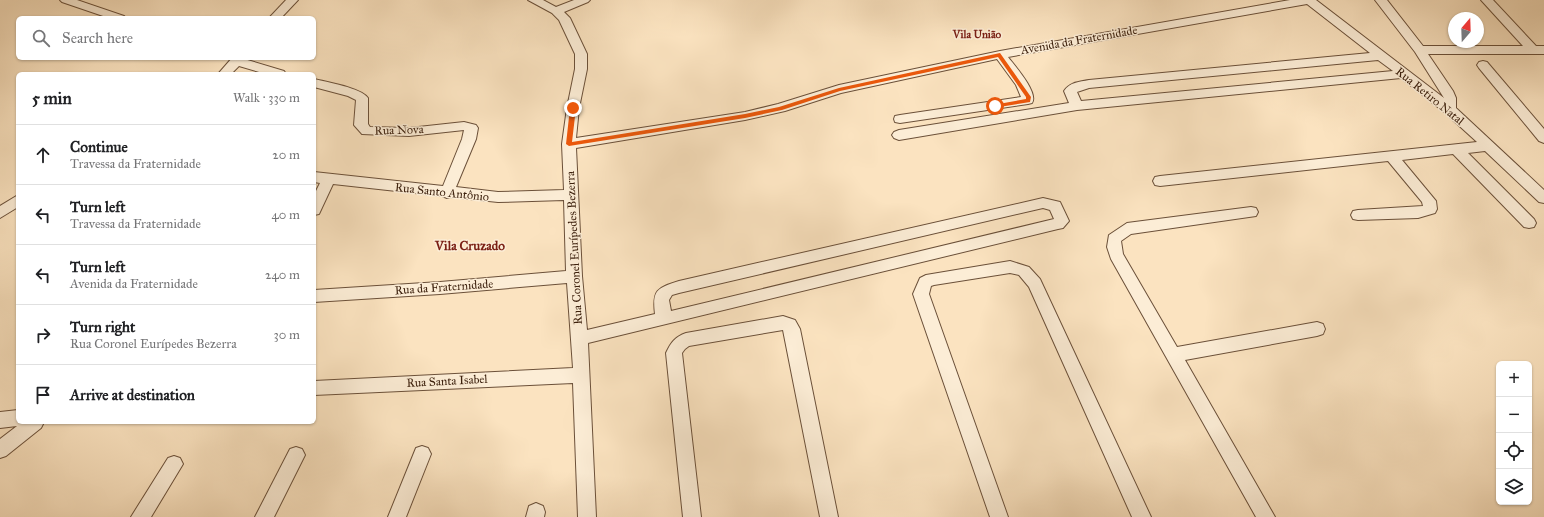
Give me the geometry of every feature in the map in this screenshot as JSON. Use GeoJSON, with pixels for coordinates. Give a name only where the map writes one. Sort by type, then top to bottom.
{"type":"FeatureCollection","features":[{"type":"Feature","properties":{"kind":"street"},"geometry":{"type":"LineString","coordinates":[[66,0],[114,16]]}},
{"type":"Feature","properties":{"kind":"street"},"geometry":{"type":"LineString","coordinates":[[277,16],[292,0]]}},
{"type":"Feature","properties":{"kind":"street","name":"Rua Coronel Eurípedes Bezerra"},"geometry":{"type":"LineString","coordinates":[[534,0],[556,11],[567,22],[581,54],[581,69],[573,108],[569,144],[574,276],[580,338],[580,375],[587,517]]}},
{"type":"Feature","properties":{"kind":"street"},"geometry":{"type":"LineString","coordinates":[[556,11],[584,0]]}},
{"type":"Feature","properties":{"kind":"street","name":"Avenida da Fraternidade"},"geometry":{"type":"LineString","coordinates":[[569,144],[745,116],[780,108],[839,89],[1000,55],[1309,0]]}},
{"type":"Feature","properties":{"kind":"street","name":"Rua Retiro Natal"},"geometry":{"type":"LineString","coordinates":[[1309,0],[1449,109],[1487,146],[1541,192]]}},
{"type":"Feature","properties":{"kind":"street"},"geometry":{"type":"LineString","coordinates":[[1381,0],[1420,50],[1447,91],[1450,98],[1449,109]]}},
{"type":"Feature","properties":{"kind":"street"},"geometry":{"type":"LineString","coordinates":[[1487,0],[1539,50]]}},
{"type":"Feature","properties":{"kind":"street"},"geometry":{"type":"LineString","coordinates":[[1420,50],[1539,50]]}},
{"type":"Feature","properties":{"kind":"street"},"geometry":{"type":"LineString","coordinates":[[900,119],[1028,100],[1029,97],[1000,55]]}},
{"type":"Feature","properties":{"kind":"street"},"geometry":{"type":"LineString","coordinates":[[1077,106],[1070,91],[1074,87],[1089,84],[1380,56]]}},
{"type":"Feature","properties":{"kind":"street"},"geometry":{"type":"LineString","coordinates":[[226,72],[237,60],[274,72]]}},
{"type":"Feature","properties":{"kind":"street"},"geometry":{"type":"LineString","coordinates":[[1483,65],[1544,138]]}},
{"type":"Feature","properties":{"kind":"street"},"geometry":{"type":"LineString","coordinates":[[899,135],[1077,106],[1404,74]]}},
{"type":"Feature","properties":{"kind":"street","name":"Rua Nova"},"geometry":{"type":"LineString","coordinates":[[316,84],[352,93],[362,98],[361,125],[367,131],[408,132],[456,126],[468,126],[471,128],[469,139],[447,193]]}},
{"type":"Feature","properties":{"kind":"street"},"geometry":{"type":"LineString","coordinates":[[1160,181],[1487,146]]}},
{"type":"Feature","properties":{"kind":"street"},"geometry":{"type":"LineString","coordinates":[[1456,149],[1529,223]]}},
{"type":"Feature","properties":{"kind":"street"},"geometry":{"type":"LineString","coordinates":[[1358,215],[1418,213],[1430,209],[1429,202],[1391,156]]}},
{"type":"Feature","properties":{"kind":"street","name":"Rua Santo Antônio"},"geometry":{"type":"LineString","coordinates":[[316,177],[447,193],[498,197],[571,195]]}},
{"type":"Feature","properties":{"kind":"street"},"geometry":{"type":"LineString","coordinates":[[316,206],[329,179]]}},
{"type":"Feature","properties":{"kind":"street"},"geometry":{"type":"LineString","coordinates":[[0,213],[16,201]]}},
{"type":"Feature","properties":{"kind":"street"},"geometry":{"type":"LineString","coordinates":[[580,338],[664,320],[1058,224],[1061,222],[1062,218],[1055,206],[1043,203],[679,287],[667,291],[661,298],[664,320]]}},
{"type":"Feature","properties":{"kind":"street"},"geometry":{"type":"LineString","coordinates":[[1251,212],[1139,226],[1126,229],[1114,239],[1114,247],[1116,255],[1266,517]]}},
{"type":"Feature","properties":{"kind":"street"},"geometry":{"type":"LineString","coordinates":[[1000,517],[921,294],[925,282],[931,279],[1010,267],[1024,271],[1036,282],[1142,517]]}},
{"type":"Feature","properties":{"kind":"street","name":"Rua da Fraternidade"},"geometry":{"type":"LineString","coordinates":[[316,296],[440,288],[574,276]]}},
{"type":"Feature","properties":{"kind":"street"},"geometry":{"type":"LineString","coordinates":[[692,517],[674,353],[679,344],[686,340],[783,323],[789,324],[792,329],[829,517]]}},
{"type":"Feature","properties":{"kind":"street"},"geometry":{"type":"LineString","coordinates":[[1173,354],[1317,329]]}},
{"type":"Feature","properties":{"kind":"street","name":"Rua Santa Isabel"},"geometry":{"type":"LineString","coordinates":[[316,388],[580,375]]}},
{"type":"Feature","properties":{"kind":"street"},"geometry":{"type":"LineString","coordinates":[[0,420],[16,418]]}},
{"type":"Feature","properties":{"kind":"street"},"geometry":{"type":"LineString","coordinates":[[0,450],[32,424]]}},
{"type":"Feature","properties":{"kind":"street"},"geometry":{"type":"LineString","coordinates":[[264,517],[296,454]]}},
{"type":"Feature","properties":{"kind":"street"},"geometry":{"type":"LineString","coordinates":[[397,517],[422,454]]}},
{"type":"Feature","properties":{"kind":"street"},"geometry":{"type":"LineString","coordinates":[[140,517],[174,464]]}},
{"type":"Feature","properties":{"kind":"district","name":"Vila União"},"geometry":{"type":"Point","coordinates":[977,34]}},
{"type":"Feature","properties":{"kind":"district","name":"Vila Cruzado"},"geometry":{"type":"Point","coordinates":[470,246]}},
{"type":"Feature","properties":{"kind":"route"},"geometry":{"type":"LineString","coordinates":[[573,108],[569,144],[745,116],[780,108],[839,89],[901,78],[1000,55],[1029,97],[1028,100],[995,106]]}}]}
